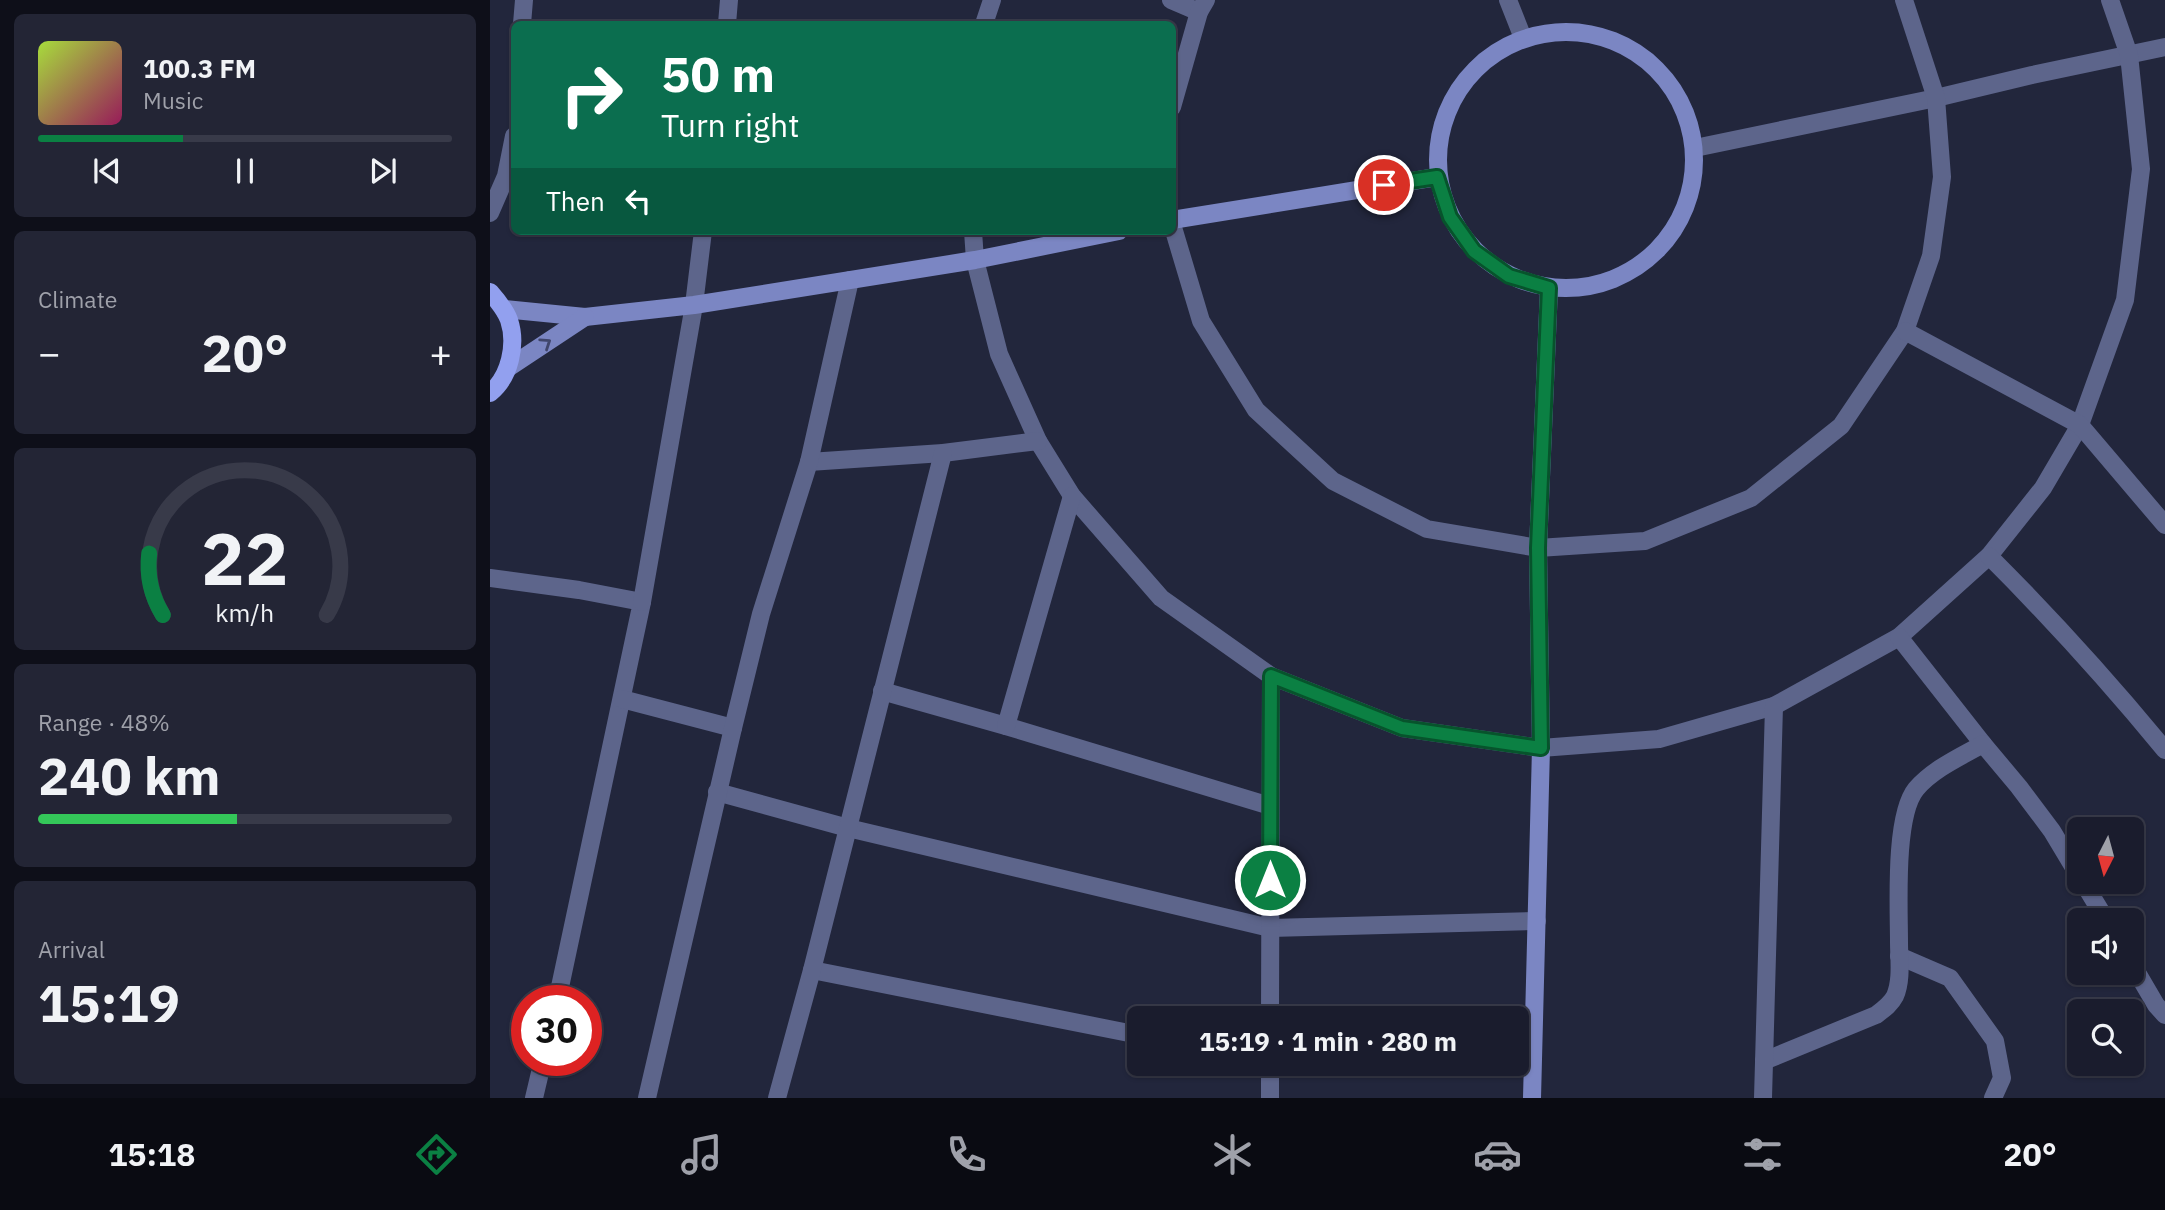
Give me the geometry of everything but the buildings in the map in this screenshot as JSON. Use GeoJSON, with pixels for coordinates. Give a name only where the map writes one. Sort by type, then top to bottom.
{"type":"FeatureCollection","features":[{"type":"Feature","properties":{"kind":"main road"},"geometry":{"type":"LineString","coordinates":[[490,278],[497,300],[509,321],[513,345],[508,368],[490,393]]}},
{"type":"Feature","properties":{"kind":"street"},"geometry":{"type":"LineString","coordinates":[[522,21],[524,0]]}},
{"type":"Feature","properties":{"kind":"street"},"geometry":{"type":"LineString","coordinates":[[727,21],[729,0]]}},
{"type":"Feature","properties":{"kind":"street"},"geometry":{"type":"LineString","coordinates":[[985,21],[992,0]]}},
{"type":"Feature","properties":{"kind":"street"},"geometry":{"type":"LineString","coordinates":[[1171,0],[1203,6],[1176,94]]}},
{"type":"Feature","properties":{"kind":"street"},"geometry":{"type":"LineString","coordinates":[[1508,0],[1523,38]]}},
{"type":"Feature","properties":{"kind":"street"},"geometry":{"type":"LineString","coordinates":[[1176,235],[1201,321],[1256,410],[1333,481],[1427,529],[1538,548],[1645,541],[1751,498],[1841,426],[1905,331],[1931,256],[1942,177],[1936,98],[1904,0]]}},
{"type":"Feature","properties":{"kind":"street"},"geometry":{"type":"LineString","coordinates":[[973,235],[975,260],[999,354],[1038,441],[1072,496],[1161,598],[1271,676],[1402,728],[1541,748],[1659,739],[1774,706],[1899,637],[1989,556],[2043,488],[2080,425],[2125,300],[2141,169],[2129,55],[2110,0]]}},
{"type":"Feature","properties":{"kind":"street"},"geometry":{"type":"LineString","coordinates":[[1570,31],[1615,40],[1654,65],[1682,103],[1695,148],[1693,186],[1679,222],[1656,253],[1624,275],[1588,287],[1549,288],[1509,276],[1474,251],[1450,217],[1437,177],[1437,142],[1447,108],[1465,77],[1492,53],[1523,38],[1570,31]]}},
{"type":"Feature","properties":{"kind":"street"},"geometry":{"type":"LineString","coordinates":[[1695,148],[2165,47]]}},
{"type":"Feature","properties":{"kind":"street"},"geometry":{"type":"LineString","coordinates":[[490,213],[506,176],[511,151]]}},
{"type":"Feature","properties":{"kind":"street"},"geometry":{"type":"LineString","coordinates":[[1176,221],[1437,177]]}},
{"type":"Feature","properties":{"kind":"street"},"geometry":{"type":"LineString","coordinates":[[560,985],[642,602],[694,305],[703,235]]}},
{"type":"Feature","properties":{"kind":"street"},"geometry":{"type":"LineString","coordinates":[[497,300],[585,317],[694,305],[975,260],[1099,235]]}},
{"type":"Feature","properties":{"kind":"street"},"geometry":{"type":"LineString","coordinates":[[647,1098],[761,614],[809,462],[850,280]]}},
{"type":"Feature","properties":{"kind":"street"},"geometry":{"type":"LineString","coordinates":[[1532,1098],[1541,748],[1538,548],[1549,288]]}},
{"type":"Feature","properties":{"kind":"street"},"geometry":{"type":"LineString","coordinates":[[508,368],[585,317]]}},
{"type":"Feature","properties":{"kind":"street"},"geometry":{"type":"LineString","coordinates":[[1905,331],[2080,425],[2165,526]]}},
{"type":"Feature","properties":{"kind":"street"},"geometry":{"type":"LineString","coordinates":[[809,462],[943,453],[1038,441]]}},
{"type":"Feature","properties":{"kind":"street"},"geometry":{"type":"LineString","coordinates":[[777,1098],[943,453]]}},
{"type":"Feature","properties":{"kind":"street"},"geometry":{"type":"LineString","coordinates":[[1006,726],[1072,496]]}},
{"type":"Feature","properties":{"kind":"street"},"geometry":{"type":"LineString","coordinates":[[1989,556],[2049,616],[2165,750]]}},
{"type":"Feature","properties":{"kind":"street"},"geometry":{"type":"LineString","coordinates":[[490,578],[642,602]]}},
{"type":"Feature","properties":{"kind":"street"},"geometry":{"type":"LineString","coordinates":[[1899,637],[2019,786],[2067,856]]}},
{"type":"Feature","properties":{"kind":"street"},"geometry":{"type":"LineString","coordinates":[[1270,1006],[1271,676]]}},
{"type":"Feature","properties":{"kind":"street"},"geometry":{"type":"LineString","coordinates":[[882,691],[1270,806]]}},
{"type":"Feature","properties":{"kind":"street"},"geometry":{"type":"LineString","coordinates":[[622,699],[733,729]]}},
{"type":"Feature","properties":{"kind":"street"},"geometry":{"type":"LineString","coordinates":[[1763,1098],[1774,706]]}},
{"type":"Feature","properties":{"kind":"street"},"geometry":{"type":"LineString","coordinates":[[1764,1061],[1876,1015],[1889,1005],[1896,994],[1899,892],[1907,807],[1915,791],[1928,778],[1983,744]]}},
{"type":"Feature","properties":{"kind":"street"},"geometry":{"type":"LineString","coordinates":[[717,792],[848,828],[1270,928],[1537,921]]}},
{"type":"Feature","properties":{"kind":"street"},"geometry":{"type":"LineString","coordinates":[[1899,956],[1950,978],[1995,1041],[2002,1078],[1993,1098]]}},
{"type":"Feature","properties":{"kind":"street"},"geometry":{"type":"LineString","coordinates":[[812,970],[1127,1033]]}},
{"type":"Feature","properties":{"kind":"street"},"geometry":{"type":"LineString","coordinates":[[2144,984],[2165,1015]]}},
{"type":"Feature","properties":{"kind":"street"},"geometry":{"type":"LineString","coordinates":[[534,1098],[539,1076]]}},
{"type":"Feature","properties":{"kind":"street"},"geometry":{"type":"LineString","coordinates":[[1270,1076],[1270,1098]]}},
{"type":"Feature","properties":{"kind":"route"},"geometry":{"type":"LineString","coordinates":[[1270,880],[1271,676],[1402,728],[1541,748],[1538,548],[1549,288],[1509,276],[1474,251],[1450,217],[1437,177],[1384,185]]}}]}
